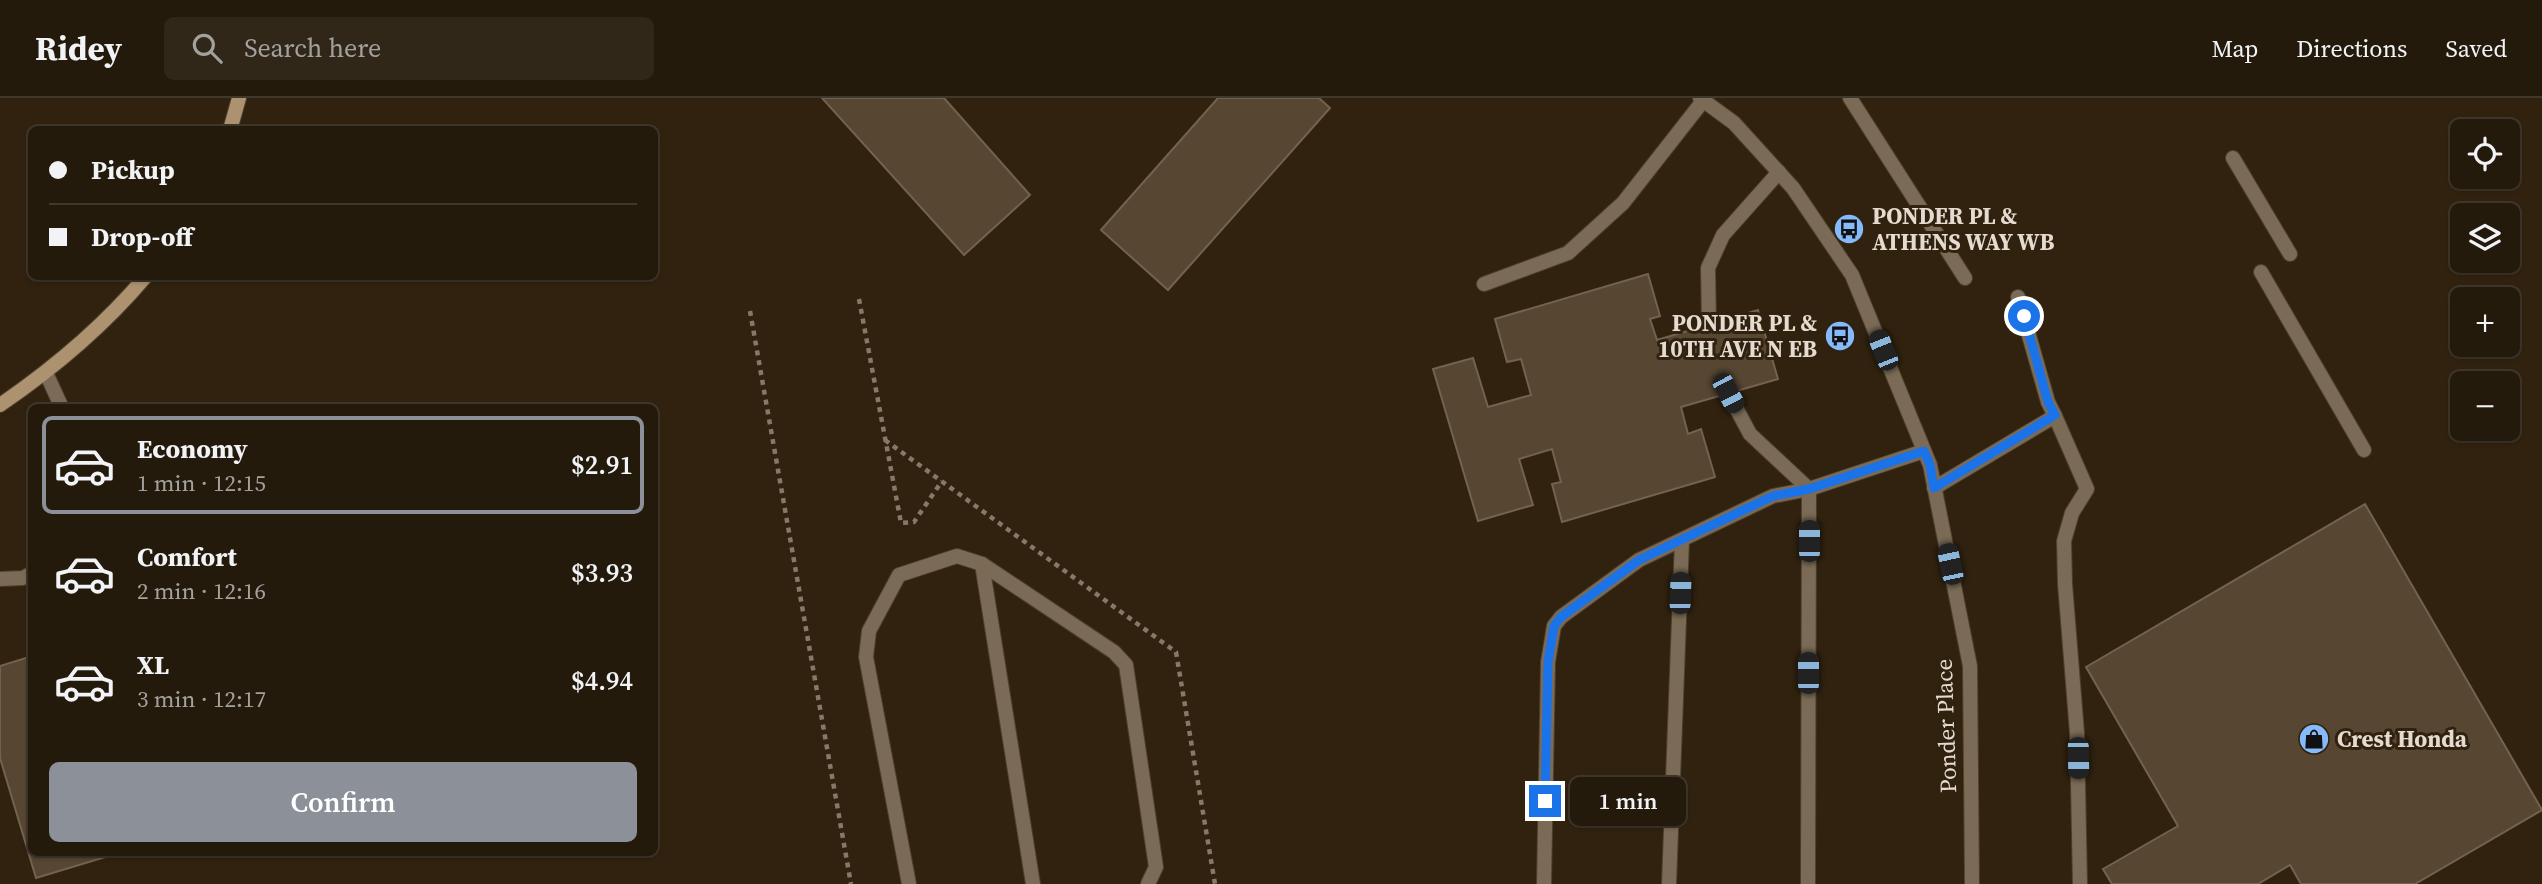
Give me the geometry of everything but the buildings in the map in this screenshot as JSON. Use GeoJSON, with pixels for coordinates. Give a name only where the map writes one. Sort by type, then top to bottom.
{"type":"FeatureCollection","features":[{"type":"Feature","properties":{"kind":"street"},"geometry":{"type":"LineString","coordinates":[[231,126],[239,98]]}},
{"type":"Feature","properties":{"kind":"street"},"geometry":{"type":"LineString","coordinates":[[1850,98],[1965,278]]}},
{"type":"Feature","properties":{"kind":"street"},"geometry":{"type":"LineString","coordinates":[[1484,284],[1568,253],[1623,203],[1701,99]]}},
{"type":"Feature","properties":{"kind":"street","name":"Ponder Place"},"geometry":{"type":"LineString","coordinates":[[1701,99],[1734,123],[1793,188],[1853,275],[1930,465],[1970,666],[1972,884]]}},
{"type":"Feature","properties":{"kind":"street"},"geometry":{"type":"LineString","coordinates":[[2233,158],[2290,254]]}},
{"type":"Feature","properties":{"kind":"street"},"geometry":{"type":"LineString","coordinates":[[1709,325],[1708,268],[1723,235],[1779,172]]}},
{"type":"Feature","properties":{"kind":"street"},"geometry":{"type":"LineString","coordinates":[[2261,272],[2364,450]]}},
{"type":"Feature","properties":{"kind":"street"},"geometry":{"type":"LineString","coordinates":[[0,405],[46,373],[99,327],[142,280]]}},
{"type":"Feature","properties":{"kind":"street"},"geometry":{"type":"LineString","coordinates":[[2018,297],[2048,402],[2087,489],[2072,513],[2064,541],[2077,733],[2080,884]]}},
{"type":"Feature","properties":{"kind":"street"},"geometry":{"type":"LineString","coordinates":[[46,373],[60,404]]}},
{"type":"Feature","properties":{"kind":"street"},"geometry":{"type":"LineString","coordinates":[[1728,393],[1750,434],[1809,489],[1808,884]]}},
{"type":"Feature","properties":{"kind":"street"},"geometry":{"type":"LineString","coordinates":[[1934,488],[2055,415]]}},
{"type":"Feature","properties":{"kind":"street"},"geometry":{"type":"LineString","coordinates":[[1544,884],[1548,662],[1554,626],[1561,617],[1639,560],[1773,496],[1809,489],[1924,451]]}},
{"type":"Feature","properties":{"kind":"street"},"geometry":{"type":"LineString","coordinates":[[1669,884],[1682,540]]}},
{"type":"Feature","properties":{"kind":"street"},"geometry":{"type":"LineString","coordinates":[[909,884],[866,657],[869,631],[899,575],[957,556],[982,564],[1114,652],[1126,665],[1156,867],[1148,884]]}},
{"type":"Feature","properties":{"kind":"street"},"geometry":{"type":"LineString","coordinates":[[982,564],[1033,884]]}},
{"type":"Feature","properties":{"kind":"street"},"geometry":{"type":"LineString","coordinates":[[0,579],[28,575]]}},
{"type":"Feature","properties":{"kind":"path"},"geometry":{"type":"LineString","coordinates":[[859,299],[901,523],[914,522],[942,481]]}},
{"type":"Feature","properties":{"kind":"path"},"geometry":{"type":"LineString","coordinates":[[750,311],[851,884]]}},
{"type":"Feature","properties":{"kind":"place","name":"PONDER PL & ATHENS WAY WB"},"geometry":{"type":"Point","coordinates":[1849,229]}},
{"type":"Feature","properties":{"kind":"place","name":"PONDER PL & 10TH AVE N EB"},"geometry":{"type":"Point","coordinates":[1840,336]}},
{"type":"Feature","properties":{"kind":"place","name":"Crest Honda"},"geometry":{"type":"Point","coordinates":[2314,739]}},
{"type":"Feature","properties":{"kind":"route"},"geometry":{"type":"LineString","coordinates":[[1545,801],[1548,662],[1554,626],[1561,617],[1639,560],[1773,496],[1809,489],[1924,451],[1930,465],[1934,488],[2055,415],[2048,402],[2024,316]]}}]}
